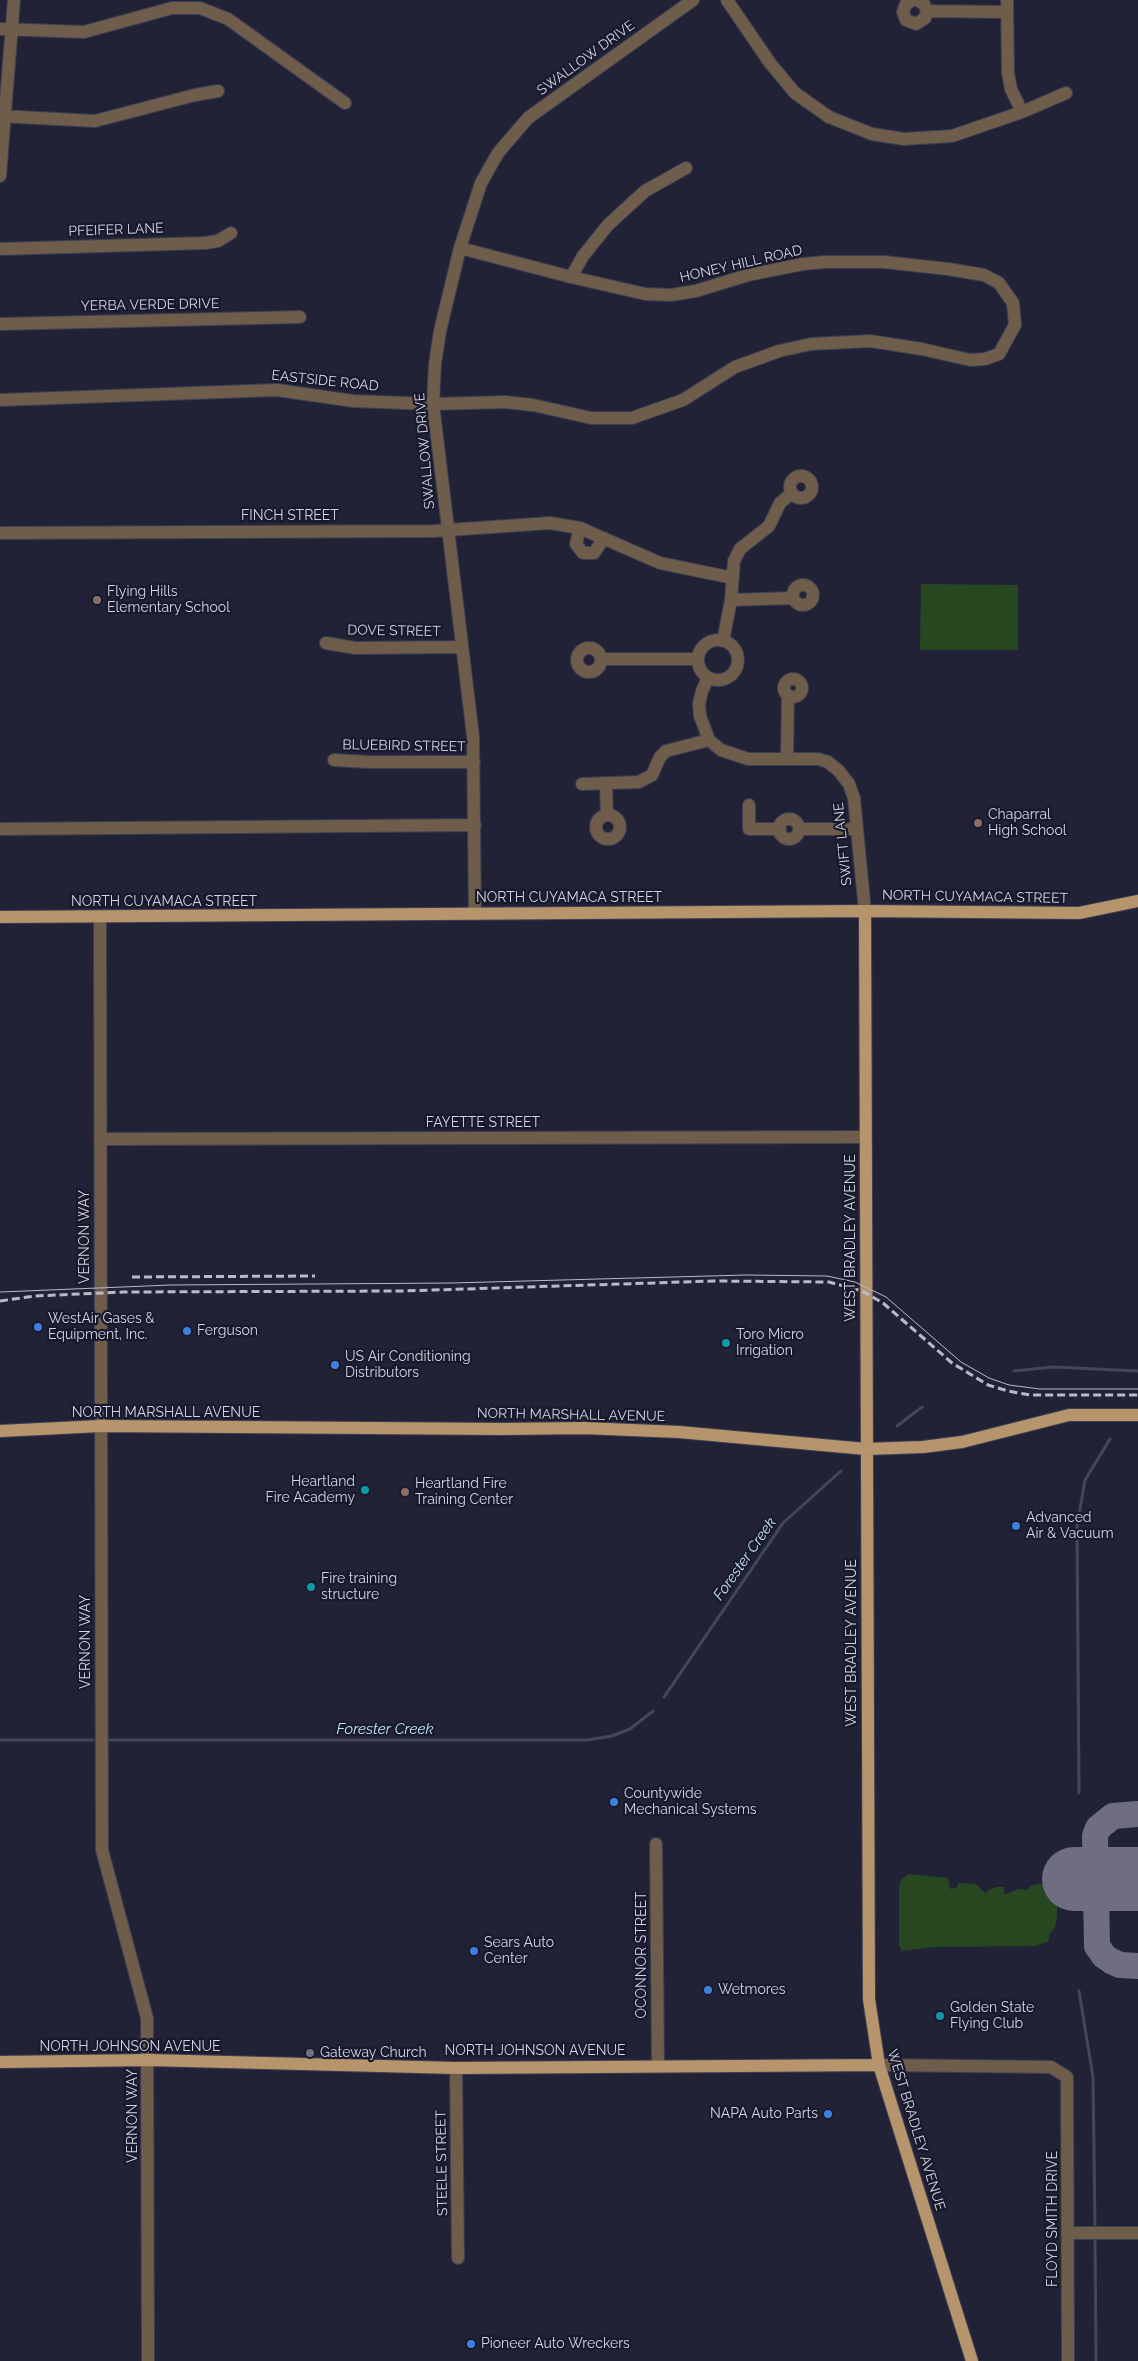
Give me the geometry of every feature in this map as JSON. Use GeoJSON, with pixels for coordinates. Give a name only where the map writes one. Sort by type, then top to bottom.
{"type":"FeatureCollection","features":[{"type":"Feature","properties":{"kind":"main road","name":"NORTH CUYAMACA STREET"},"geometry":{"type":"LineString","coordinates":[[0,917],[100,918],[865,911],[1080,913],[1138,902]]}},
{"type":"Feature","properties":{"kind":"main road","name":"WEST BRADLEY AVENUE"},"geometry":{"type":"LineString","coordinates":[[865,911],[867,1977],[870,2016],[879,2065],[972,2361]]}},
{"type":"Feature","properties":{"kind":"main road","name":"NORTH MARSHALL AVENUE"},"geometry":{"type":"LineString","coordinates":[[0,1431],[101,1426],[584,1428],[679,1432],[866,1449],[924,1447],[962,1442],[1069,1415],[1138,1414]]}},
{"type":"Feature","properties":{"kind":"main road","name":"NORTH JOHNSON AVENUE"},"geometry":{"type":"LineString","coordinates":[[0,2062],[149,2060],[456,2068],[658,2065],[879,2065]]}},
{"type":"Feature","properties":{"kind":"street"},"geometry":{"type":"LineString","coordinates":[[0,176],[6,29],[14,0]]}},
{"type":"Feature","properties":{"kind":"street","name":"SWALLOW DRIVE"},"geometry":{"type":"LineString","coordinates":[[475,914],[474,736],[433,404],[435,364],[440,331],[460,248],[481,182],[498,153],[528,118],[693,0]]}},
{"type":"Feature","properties":{"kind":"street"},"geometry":{"type":"LineString","coordinates":[[727,0],[770,63],[795,93],[829,117],[858,130],[904,140],[936,138],[968,131],[1022,112],[1066,93]]}},
{"type":"Feature","properties":{"kind":"street"},"geometry":{"type":"LineString","coordinates":[[913,0],[904,8],[904,16],[909,22],[920,23],[925,18],[927,11],[924,4],[917,0]]}},
{"type":"Feature","properties":{"kind":"street"},"geometry":{"type":"LineString","coordinates":[[927,11],[1007,6],[1011,89],[1022,112]]}},
{"type":"Feature","properties":{"kind":"street"},"geometry":{"type":"LineString","coordinates":[[6,29],[84,32],[172,8],[200,8],[228,19],[345,103]]}},
{"type":"Feature","properties":{"kind":"street"},"geometry":{"type":"LineString","coordinates":[[3,116],[95,121],[195,95],[218,91]]}},
{"type":"Feature","properties":{"kind":"street"},"geometry":{"type":"LineString","coordinates":[[572,278],[583,256],[608,225],[645,191],[686,168]]}},
{"type":"Feature","properties":{"kind":"street","name":"PFEIFER LANE"},"geometry":{"type":"LineString","coordinates":[[0,249],[205,243],[218,241],[230,233]]}},
{"type":"Feature","properties":{"kind":"street","name":"HONEY HILL ROAD"},"geometry":{"type":"LineString","coordinates":[[460,248],[572,278],[645,294],[671,295],[696,291],[748,275],[825,262],[884,262],[984,275],[999,283],[1010,296],[1015,310],[1015,325],[999,354],[977,360],[958,357]]}},
{"type":"Feature","properties":{"kind":"street","name":"YERBA VERDE DRIVE"},"geometry":{"type":"LineString","coordinates":[[0,324],[300,317]]}},
{"type":"Feature","properties":{"kind":"street","name":"EASTSIDE ROAD"},"geometry":{"type":"LineString","coordinates":[[0,400],[277,390],[308,393],[352,401],[433,404],[505,402],[533,405],[591,418],[632,418],[683,400],[735,367],[779,351],[811,344],[870,341],[958,357]]}},
{"type":"Feature","properties":{"kind":"street"},"geometry":{"type":"LineString","coordinates":[[724,640],[731,600],[734,561],[740,549],[769,526],[780,503],[792,492]]}},
{"type":"Feature","properties":{"kind":"street","name":"FINCH STREET"},"geometry":{"type":"LineString","coordinates":[[0,533],[448,530],[550,522],[580,528],[660,564],[733,578]]}},
{"type":"Feature","properties":{"kind":"street"},"geometry":{"type":"LineString","coordinates":[[580,528],[576,544],[583,553],[594,553],[604,538]]}},
{"type":"Feature","properties":{"kind":"street"},"geometry":{"type":"LineString","coordinates":[[731,600],[793,598]]}},
{"type":"Feature","properties":{"kind":"street"},"geometry":{"type":"LineString","coordinates":[[716,640],[724,640],[734,648],[737,654],[737,667],[728,678],[715,681],[708,678],[700,670],[697,659],[701,648],[705,644],[716,640]]}},
{"type":"Feature","properties":{"kind":"street","name":"DOVE STREET"},"geometry":{"type":"LineString","coordinates":[[326,643],[355,648],[462,647]]}},
{"type":"Feature","properties":{"kind":"street"},"geometry":{"type":"LineString","coordinates":[[601,659],[697,659]]}},
{"type":"Feature","properties":{"kind":"street"},"geometry":{"type":"LineString","coordinates":[[582,784],[639,782],[652,775],[660,757],[666,751],[709,740],[704,732],[699,704],[708,678]]}},
{"type":"Feature","properties":{"kind":"street"},"geometry":{"type":"LineString","coordinates":[[787,758],[788,695]]}},
{"type":"Feature","properties":{"kind":"street","name":"SWIFT LANE"},"geometry":{"type":"LineString","coordinates":[[709,740],[721,750],[737,757],[748,759],[818,759],[828,762],[839,771],[849,784],[854,798],[865,911]]}},
{"type":"Feature","properties":{"kind":"street","name":"BLUEBIRD STREET"},"geometry":{"type":"LineString","coordinates":[[334,760],[474,762]]}},
{"type":"Feature","properties":{"kind":"street"},"geometry":{"type":"LineString","coordinates":[[606,784],[607,815]]}},
{"type":"Feature","properties":{"kind":"street"},"geometry":{"type":"LineString","coordinates":[[749,806],[749,829],[780,829],[781,835],[789,839],[797,835],[799,829],[857,829]]}},
{"type":"Feature","properties":{"kind":"street"},"geometry":{"type":"LineString","coordinates":[[0,828],[475,825]]}},
{"type":"Feature","properties":{"kind":"street","name":"VERNON WAY"},"geometry":{"type":"LineString","coordinates":[[100,918],[102,1850],[147,2018],[149,2060],[148,2361]]}},
{"type":"Feature","properties":{"kind":"street","name":"FAYETTE STREET"},"geometry":{"type":"LineString","coordinates":[[100,1139],[865,1137]]}},
{"type":"Feature","properties":{"kind":"street","name":"OCONNOR STREET"},"geometry":{"type":"LineString","coordinates":[[656,1844],[658,2065]]}},
{"type":"Feature","properties":{"kind":"street","name":"NORTH JOHNSON AVENUE"},"geometry":{"type":"LineString","coordinates":[[879,2065],[1051,2067],[1067,2077]]}},
{"type":"Feature","properties":{"kind":"street","name":"STEELE STREET"},"geometry":{"type":"LineString","coordinates":[[456,2068],[458,2258]]}},
{"type":"Feature","properties":{"kind":"street","name":"FLOYD SMITH DRIVE"},"geometry":{"type":"LineString","coordinates":[[1067,2077],[1068,2361]]}},
{"type":"Feature","properties":{"kind":"street"},"geometry":{"type":"LineString","coordinates":[[1069,2233],[1138,2233]]}},
{"type":"Feature","properties":{"kind":"green space"},"geometry":{"type":"Polygon","coordinates":[[[921,584],[1018,585],[1018,650],[920,650],[921,584]]]}},
{"type":"Feature","properties":{"kind":"green space"},"geometry":{"type":"Polygon","coordinates":[[[909,1874],[948,1878],[950,1889],[958,1887],[958,1883],[976,1884],[986,1894],[988,1890],[997,1887],[1004,1887],[1004,1895],[1018,1889],[1027,1890],[1030,1886],[1038,1884],[1057,1886],[1057,1918],[1055,1927],[1049,1935],[1049,1941],[1035,1946],[934,1947],[902,1951],[899,1945],[899,1886],[902,1879],[909,1874]]]}},
{"type":"Feature","properties":{"kind":"waterway","name":"Forester Creek"},"geometry":{"type":"LineString","coordinates":[[1014,1371],[1053,1367],[1138,1371]]}},
{"type":"Feature","properties":{"kind":"waterway","name":"Forester Creek"},"geometry":{"type":"LineString","coordinates":[[897,1426],[922,1407]]}},
{"type":"Feature","properties":{"kind":"waterway"},"geometry":{"type":"LineString","coordinates":[[1079,1793],[1077,1527],[1085,1480],[1110,1439]]}},
{"type":"Feature","properties":{"kind":"waterway","name":"Forester Creek"},"geometry":{"type":"LineString","coordinates":[[664,1697],[783,1523],[841,1471]]}},
{"type":"Feature","properties":{"kind":"waterway","name":"Forester Creek"},"geometry":{"type":"LineString","coordinates":[[109,1740],[587,1740],[612,1736],[630,1729],[653,1711]]}},
{"type":"Feature","properties":{"kind":"waterway","name":"Forester Creek"},"geometry":{"type":"LineString","coordinates":[[0,1740],[93,1740]]}},
{"type":"Feature","properties":{"kind":"waterway"},"geometry":{"type":"LineString","coordinates":[[1079,1991],[1093,2077],[1095,2229]]}},
{"type":"Feature","properties":{"kind":"waterway"},"geometry":{"type":"LineString","coordinates":[[1095,2235],[1096,2361]]}},
{"type":"Feature","properties":{"kind":"taxiway"},"geometry":{"type":"LineString","coordinates":[[1138,1814],[1113,1816],[1098,1828],[1095,1836],[1097,1946],[1104,1956],[1111,1961],[1120,1965],[1138,1966]]}},
{"type":"Feature","properties":{"kind":"runway"},"geometry":{"type":"LineString","coordinates":[[1074,1879],[1138,1879]]}},
{"type":"Feature","properties":{"kind":"tram line"},"geometry":{"type":"LineString","coordinates":[[0,1292],[171,1285],[452,1283],[746,1275],[827,1276],[855,1282],[886,1297],[961,1362],[989,1378],[1009,1385],[1040,1389],[1138,1389]]}},
{"type":"Feature","properties":{"kind":"railway"},"geometry":{"type":"LineString","coordinates":[[132,1277],[315,1276]]}},
{"type":"Feature","properties":{"kind":"railway"},"geometry":{"type":"LineString","coordinates":[[0,1301],[35,1296],[123,1292],[402,1291],[714,1281],[829,1282],[862,1291],[883,1303],[952,1363],[988,1385],[1030,1395],[1138,1395]]}},
{"type":"Feature","properties":{"kind":"place","name":"Flying Hills Elementary School"},"geometry":{"type":"Point","coordinates":[97,600]}},
{"type":"Feature","properties":{"kind":"place","name":"Chaparral High School"},"geometry":{"type":"Point","coordinates":[978,823]}},
{"type":"Feature","properties":{"kind":"place","name":"WestAir Gases & Equipment, Inc."},"geometry":{"type":"Point","coordinates":[38,1327]}},
{"type":"Feature","properties":{"kind":"place","name":"Ferguson"},"geometry":{"type":"Point","coordinates":[187,1331]}},
{"type":"Feature","properties":{"kind":"place","name":"Toro Micro Irrigation"},"geometry":{"type":"Point","coordinates":[726,1343]}},
{"type":"Feature","properties":{"kind":"place","name":"US Air Conditioning Distributors"},"geometry":{"type":"Point","coordinates":[335,1365]}},
{"type":"Feature","properties":{"kind":"place","name":"Heartland Fire Academy"},"geometry":{"type":"Point","coordinates":[365,1490]}},
{"type":"Feature","properties":{"kind":"place","name":"Heartland Fire Training Center"},"geometry":{"type":"Point","coordinates":[405,1492]}},
{"type":"Feature","properties":{"kind":"place","name":"Advanced Air & Vacuum"},"geometry":{"type":"Point","coordinates":[1016,1526]}},
{"type":"Feature","properties":{"kind":"place","name":"Fire training structure"},"geometry":{"type":"Point","coordinates":[311,1587]}},
{"type":"Feature","properties":{"kind":"place","name":"Countywide Mechanical Systems"},"geometry":{"type":"Point","coordinates":[614,1802]}},
{"type":"Feature","properties":{"kind":"place","name":"Sears Auto Center"},"geometry":{"type":"Point","coordinates":[474,1951]}},
{"type":"Feature","properties":{"kind":"place","name":"Wetmores"},"geometry":{"type":"Point","coordinates":[708,1990]}},
{"type":"Feature","properties":{"kind":"place","name":"Golden State Flying Club"},"geometry":{"type":"Point","coordinates":[940,2016]}},
{"type":"Feature","properties":{"kind":"place","name":"Gateway Church"},"geometry":{"type":"Point","coordinates":[310,2053]}},
{"type":"Feature","properties":{"kind":"place","name":"NAPA Auto Parts"},"geometry":{"type":"Point","coordinates":[828,2114]}},
{"type":"Feature","properties":{"kind":"place","name":"Pioneer Auto Wreckers"},"geometry":{"type":"Point","coordinates":[471,2344]}}]}
